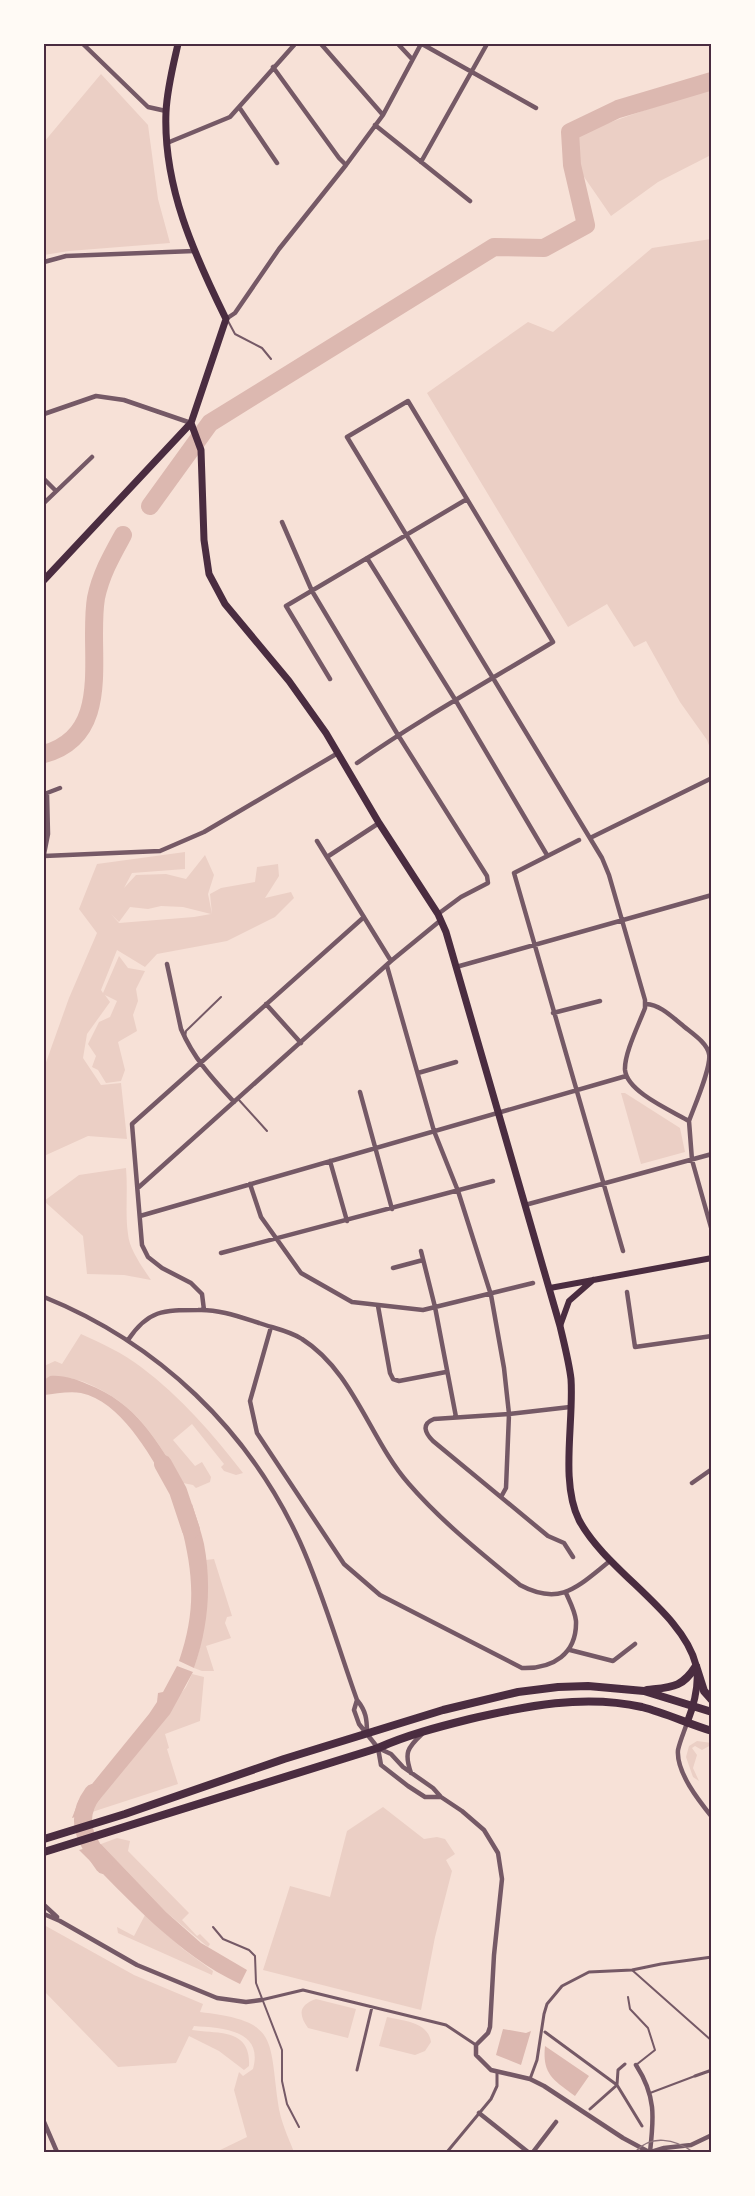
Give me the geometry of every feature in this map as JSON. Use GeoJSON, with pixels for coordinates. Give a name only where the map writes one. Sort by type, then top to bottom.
{"type":"FeatureCollection","features":[{"type":"Feature","properties":{"kind":"highway"},"geometry":{"type":"LineString","coordinates":[[44,1839],[125,1814],[261,1766],[470,1703],[518,1692],[568,1687],[644,1691],[672,1687],[687,1680],[696,1666]]}},
{"type":"Feature","properties":{"kind":"highway"},"geometry":{"type":"LineString","coordinates":[[696,1666],[704,1692],[711,1700]]}},
{"type":"Feature","properties":{"kind":"highway"},"geometry":{"type":"LineString","coordinates":[[644,1691],[711,1712]]}},
{"type":"Feature","properties":{"kind":"highway"},"geometry":{"type":"LineString","coordinates":[[44,1854],[56,1847],[378,1748],[426,1730],[511,1709],[563,1702],[599,1701],[642,1707],[711,1731]]}},
{"type":"Feature","properties":{"kind":"main road"},"geometry":{"type":"LineString","coordinates":[[44,580],[191,423],[226,319],[194,251],[176,199],[167,143],[166,111],[178,44]]}},
{"type":"Feature","properties":{"kind":"main road"},"geometry":{"type":"LineString","coordinates":[[191,423],[201,450],[204,540],[209,574],[225,604],[289,681],[338,753],[379,823],[440,917],[560,1326],[571,1379],[570,1488],[574,1506],[580,1521],[609,1561],[681,1632],[696,1666],[696,1700],[687,1723]]}},
{"type":"Feature","properties":{"kind":"main road"},"geometry":{"type":"LineString","coordinates":[[550,1287],[711,1258]]}},
{"type":"Feature","properties":{"kind":"main road"},"geometry":{"type":"LineString","coordinates":[[560,1326],[569,1301],[596,1278]]}},
{"type":"Feature","properties":{"kind":"street"},"geometry":{"type":"LineString","coordinates":[[83,44],[148,107],[166,111]]}},
{"type":"Feature","properties":{"kind":"street"},"geometry":{"type":"LineString","coordinates":[[167,143],[230,117],[295,44]]}},
{"type":"Feature","properties":{"kind":"street"},"geometry":{"type":"LineString","coordinates":[[321,44],[383,115]]}},
{"type":"Feature","properties":{"kind":"street"},"geometry":{"type":"LineString","coordinates":[[398,44],[412,59]]}},
{"type":"Feature","properties":{"kind":"street"},"geometry":{"type":"LineString","coordinates":[[226,319],[235,313],[279,249],[383,115],[421,44],[537,108]]}},
{"type":"Feature","properties":{"kind":"street"},"geometry":{"type":"LineString","coordinates":[[421,162],[487,44]]}},
{"type":"Feature","properties":{"kind":"street"},"geometry":{"type":"LineString","coordinates":[[273,67],[346,165]]}},
{"type":"Feature","properties":{"kind":"street"},"geometry":{"type":"LineString","coordinates":[[239,107],[277,163]]}},
{"type":"Feature","properties":{"kind":"street"},"geometry":{"type":"LineString","coordinates":[[375,125],[470,201]]}},
{"type":"Feature","properties":{"kind":"street"},"geometry":{"type":"LineString","coordinates":[[44,262],[66,256],[194,251]]}},
{"type":"Feature","properties":{"kind":"street"},"geometry":{"type":"LineString","coordinates":[[44,414],[96,396],[124,400],[191,423]]}},
{"type":"Feature","properties":{"kind":"street"},"geometry":{"type":"LineString","coordinates":[[357,764],[398,735],[493,679],[553,642],[408,401],[347,437],[493,679],[590,838],[609,875],[646,1004],[626,1062],[626,1076],[634,1088],[689,1121]]}},
{"type":"Feature","properties":{"kind":"street"},"geometry":{"type":"LineString","coordinates":[[44,502],[92,457]]}},
{"type":"Feature","properties":{"kind":"street"},"geometry":{"type":"LineString","coordinates":[[44,479],[55,490]]}},
{"type":"Feature","properties":{"kind":"street"},"geometry":{"type":"LineString","coordinates":[[330,679],[286,606],[467,499]]}},
{"type":"Feature","properties":{"kind":"street"},"geometry":{"type":"LineString","coordinates":[[139,1187],[461,897],[488,883],[487,876],[398,735],[312,591],[282,522]]}},
{"type":"Feature","properties":{"kind":"street"},"geometry":{"type":"LineString","coordinates":[[367,558],[456,701],[547,855]]}},
{"type":"Feature","properties":{"kind":"street"},"geometry":{"type":"LineString","coordinates":[[60,788],[47,793],[48,834],[44,855],[160,851],[204,832],[338,753]]}},
{"type":"Feature","properties":{"kind":"street"},"geometry":{"type":"LineString","coordinates":[[590,838],[711,778]]}},
{"type":"Feature","properties":{"kind":"street"},"geometry":{"type":"LineString","coordinates":[[327,857],[379,823]]}},
{"type":"Feature","properties":{"kind":"street"},"geometry":{"type":"LineString","coordinates":[[579,840],[514,873],[622,1251]]}},
{"type":"Feature","properties":{"kind":"street"},"geometry":{"type":"LineString","coordinates":[[317,841],[391,961]]}},
{"type":"Feature","properties":{"kind":"street"},"geometry":{"type":"LineString","coordinates":[[456,967],[711,895]]}},
{"type":"Feature","properties":{"kind":"street"},"geometry":{"type":"LineString","coordinates":[[204,1310],[202,1294],[191,1282],[162,1268],[148,1257],[142,1245],[132,1124],[364,917]]}},
{"type":"Feature","properties":{"kind":"street"},"geometry":{"type":"LineString","coordinates":[[166,964],[185,1038],[199,1064],[236,1101]]}},
{"type":"Feature","properties":{"kind":"street"},"geometry":{"type":"LineString","coordinates":[[387,966],[434,1131],[458,1191],[491,1295],[504,1368],[509,1414],[506,1488],[501,1497]]}},
{"type":"Feature","properties":{"kind":"street"},"geometry":{"type":"LineString","coordinates":[[553,1013],[600,1001]]}},
{"type":"Feature","properties":{"kind":"street"},"geometry":{"type":"LineString","coordinates":[[646,1004],[654,1005],[670,1015],[700,1040],[710,1053],[709,1064],[689,1121],[692,1160],[711,1231]]}},
{"type":"Feature","properties":{"kind":"street"},"geometry":{"type":"LineString","coordinates":[[266,1005],[301,1043]]}},
{"type":"Feature","properties":{"kind":"street"},"geometry":{"type":"LineString","coordinates":[[418,1073],[456,1062]]}},
{"type":"Feature","properties":{"kind":"street"},"geometry":{"type":"LineString","coordinates":[[140,1216],[626,1076]]}},
{"type":"Feature","properties":{"kind":"street"},"geometry":{"type":"LineString","coordinates":[[360,1092],[392,1209]]}},
{"type":"Feature","properties":{"kind":"street"},"geometry":{"type":"LineString","coordinates":[[525,1205],[711,1154]]}},
{"type":"Feature","properties":{"kind":"street"},"geometry":{"type":"LineString","coordinates":[[330,1161],[347,1221]]}},
{"type":"Feature","properties":{"kind":"street"},"geometry":{"type":"LineString","coordinates":[[221,1253],[493,1181]]}},
{"type":"Feature","properties":{"kind":"street"},"geometry":{"type":"LineString","coordinates":[[250,1184],[261,1217],[301,1273],[352,1302],[423,1310],[533,1283]]}},
{"type":"Feature","properties":{"kind":"street"},"geometry":{"type":"LineString","coordinates":[[421,1251],[435,1307],[456,1417]]}},
{"type":"Feature","properties":{"kind":"street"},"geometry":{"type":"LineString","coordinates":[[393,1268],[423,1260]]}},
{"type":"Feature","properties":{"kind":"street"},"geometry":{"type":"LineString","coordinates":[[627,1292],[635,1347],[711,1336]]}},
{"type":"Feature","properties":{"kind":"street"},"geometry":{"type":"LineString","coordinates":[[44,1297],[80,1313],[128,1340],[158,1362],[208,1405],[234,1434],[278,1497],[310,1566],[357,1700],[367,1717],[367,1733]]}},
{"type":"Feature","properties":{"kind":"street"},"geometry":{"type":"LineString","coordinates":[[378,1306],[393,1379],[399,1381],[446,1372]]}},
{"type":"Feature","properties":{"kind":"street"},"geometry":{"type":"LineString","coordinates":[[128,1340],[139,1324],[154,1314],[180,1310],[204,1310],[240,1317],[300,1337],[324,1358],[345,1384],[406,1481],[435,1513],[520,1585],[533,1592],[566,1593],[609,1561]]}},
{"type":"Feature","properties":{"kind":"street"},"geometry":{"type":"LineString","coordinates":[[271,1327],[250,1401],[257,1433],[344,1564],[380,1595],[522,1668],[550,1664],[570,1650],[576,1620],[566,1593]]}},
{"type":"Feature","properties":{"kind":"street"},"geometry":{"type":"LineString","coordinates":[[570,1407],[434,1419],[427,1422],[425,1427],[429,1436],[501,1497],[548,1536],[564,1543],[573,1557]]}},
{"type":"Feature","properties":{"kind":"street"},"geometry":{"type":"LineString","coordinates":[[692,1483],[711,1469]]}},
{"type":"Feature","properties":{"kind":"street"},"geometry":{"type":"LineString","coordinates":[[570,1650],[613,1661],[635,1644]]}},
{"type":"Feature","properties":{"kind":"street"},"geometry":{"type":"LineString","coordinates":[[357,1700],[354,1710],[359,1724],[378,1748],[381,1765],[425,1797],[441,1797]]}},
{"type":"Feature","properties":{"kind":"street"},"geometry":{"type":"LineString","coordinates":[[687,1723],[678,1752],[683,1774],[694,1794],[711,1816]]}},
{"type":"Feature","properties":{"kind":"street"},"geometry":{"type":"LineString","coordinates":[[411,1773],[407,1755],[410,1746],[426,1730]]}},
{"type":"Feature","properties":{"kind":"street"},"geometry":{"type":"LineString","coordinates":[[378,1748],[391,1754],[411,1773],[484,1830],[498,1853],[502,1879],[490,2026],[488,2034],[476,2045],[476,2055],[484,2064],[497,2072],[530,2079],[650,2152],[691,2145],[709,2136]]}},
{"type":"Feature","properties":{"kind":"street"},"geometry":{"type":"LineString","coordinates":[[44,1906],[60,1920]]}},
{"type":"Feature","properties":{"kind":"street"},"geometry":{"type":"LineString","coordinates":[[44,1914],[60,1920],[137,1965],[217,1998],[246,2002],[303,1990],[446,2025],[476,2045]]}},
{"type":"Feature","properties":{"kind":"street"},"geometry":{"type":"LineString","coordinates":[[530,2079],[537,2060],[543,2014],[547,2004],[562,1986],[589,1972],[632,1970],[711,1957]]}},
{"type":"Feature","properties":{"kind":"street"},"geometry":{"type":"LineString","coordinates":[[357,2070],[372,2007]]}},
{"type":"Feature","properties":{"kind":"street"},"geometry":{"type":"LineString","coordinates":[[545,2032],[617,2085],[642,2126]]}},
{"type":"Feature","properties":{"kind":"street"},"geometry":{"type":"LineString","coordinates":[[590,2109],[617,2085],[618,2070],[625,2064]]}},
{"type":"Feature","properties":{"kind":"street"},"geometry":{"type":"LineString","coordinates":[[636,2065],[650,2093],[654,2121],[650,2152]]}},
{"type":"Feature","properties":{"kind":"street"},"geometry":{"type":"LineString","coordinates":[[695,2076],[711,2070]]}},
{"type":"Feature","properties":{"kind":"street"},"geometry":{"type":"LineString","coordinates":[[447,2152],[491,2099],[497,2086],[497,2072]]}},
{"type":"Feature","properties":{"kind":"street"},"geometry":{"type":"LineString","coordinates":[[479,2113],[528,2152]]}},
{"type":"Feature","properties":{"kind":"street"},"geometry":{"type":"LineString","coordinates":[[44,2122],[57,2152]]}},
{"type":"Feature","properties":{"kind":"street"},"geometry":{"type":"LineString","coordinates":[[533,2152],[556,2122]]}},
{"type":"Feature","properties":{"kind":"lane"},"geometry":{"type":"LineString","coordinates":[[226,319],[235,334],[262,348],[271,359]]}},
{"type":"Feature","properties":{"kind":"lane"},"geometry":{"type":"LineString","coordinates":[[185,1038],[186,1030],[221,997]]}},
{"type":"Feature","properties":{"kind":"lane"},"geometry":{"type":"LineString","coordinates":[[236,1101],[267,1131]]}},
{"type":"Feature","properties":{"kind":"lane"},"geometry":{"type":"LineString","coordinates":[[213,1927],[229,1943],[253,1953],[256,1962],[256,1983],[261,2000],[282,2050],[282,2081],[287,2104],[299,2127]]}},
{"type":"Feature","properties":{"kind":"lane"},"geometry":{"type":"LineString","coordinates":[[632,1970],[711,2041]]}},
{"type":"Feature","properties":{"kind":"lane"},"geometry":{"type":"LineString","coordinates":[[628,1997],[630,2009],[648,2028],[655,2050],[636,2065]]}},
{"type":"Feature","properties":{"kind":"lane"},"geometry":{"type":"LineString","coordinates":[[650,2093],[695,2076]]}},
{"type":"Feature","properties":{"kind":"shaded area"},"geometry":{"type":"Polygon","coordinates":[[[101,74],[148,125],[158,199],[170,243],[44,255],[44,142],[101,74]]]}},
{"type":"Feature","properties":{"kind":"shaded area"},"geometry":{"type":"Polygon","coordinates":[[[711,87],[711,155],[658,182],[611,216],[580,171],[571,136],[711,87]]]}},
{"type":"Feature","properties":{"kind":"shaded area"},"geometry":{"type":"Polygon","coordinates":[[[712,239],[711,751],[707,740],[680,702],[646,641],[634,647],[607,604],[568,627],[427,393],[528,322],[553,332],[652,248],[712,239]]]}},
{"type":"Feature","properties":{"kind":"shaded area"},"geometry":{"type":"Polygon","coordinates":[[[185,852],[185,869],[132,873],[124,888],[136,875],[166,874],[186,879],[205,855],[214,875],[208,894],[212,914],[210,894],[221,888],[255,882],[257,867],[278,864],[279,876],[265,898],[291,892],[294,898],[275,917],[227,941],[157,954],[145,967],[117,950],[101,990],[103,993],[119,956],[128,968],[145,971],[136,989],[138,1001],[133,1015],[137,1031],[118,1042],[125,1070],[121,1081],[106,1083],[98,1070],[92,1067],[96,1056],[88,1044],[99,1022],[110,1017],[117,1001],[105,995],[110,1002],[87,1034],[83,1058],[101,1085],[121,1083],[127,1139],[88,1136],[44,1156],[44,1068],[69,998],[97,933],[79,909],[97,864],[185,852]],[[161,906],[148,909],[130,907],[119,922],[111,914],[119,923],[211,914],[183,907],[161,906]]]}},
{"type":"Feature","properties":{"kind":"shaded area"},"geometry":{"type":"Polygon","coordinates":[[[621,1093],[625,1093],[680,1128],[685,1152],[641,1164],[621,1093]]]}},
{"type":"Feature","properties":{"kind":"shaded area"},"geometry":{"type":"Polygon","coordinates":[[[126,1168],[129,1240],[151,1280],[124,1275],[87,1274],[83,1236],[44,1201],[79,1175],[126,1168]]]}},
{"type":"Feature","properties":{"kind":"shaded area"},"geometry":{"type":"Polygon","coordinates":[[[81,1334],[127,1357],[170,1391],[196,1417],[243,1473],[236,1475],[224,1471],[221,1467],[224,1464],[192,1424],[173,1440],[195,1466],[202,1462],[211,1477],[210,1482],[196,1488],[183,1483],[143,1423],[118,1401],[84,1382],[59,1377],[44,1380],[44,1366],[55,1361],[62,1364],[81,1334]]]}},
{"type":"Feature","properties":{"kind":"shaded area"},"geometry":{"type":"Polygon","coordinates":[[[50,1376],[78,1380],[119,1401],[144,1424],[183,1483],[167,1485],[132,1430],[108,1406],[81,1393],[44,1395],[44,1380],[50,1376]]]}},
{"type":"Feature","properties":{"kind":"shaded area"},"geometry":{"type":"Polygon","coordinates":[[[192,1504],[204,1544],[208,1575],[203,1638],[194,1668],[179,1661],[189,1622],[191,1586],[187,1550],[177,1511],[192,1504]]]}},
{"type":"Feature","properties":{"kind":"shaded area"},"geometry":{"type":"Polygon","coordinates":[[[214,1559],[232,1616],[227,1617],[225,1623],[231,1638],[206,1646],[214,1671],[202,1671],[194,1668],[205,1614],[206,1560],[214,1559]]]}},
{"type":"Feature","properties":{"kind":"shaded area"},"geometry":{"type":"Polygon","coordinates":[[[177,1666],[193,1672],[170,1714],[96,1804],[92,1812],[72,1818],[79,1800],[149,1714],[157,1702],[158,1693],[163,1692],[177,1666]]]}},
{"type":"Feature","properties":{"kind":"shaded area"},"geometry":{"type":"Polygon","coordinates":[[[192,1674],[204,1677],[200,1721],[165,1734],[169,1748],[167,1749],[178,1784],[92,1812],[186,1687],[192,1674]]]}},
{"type":"Feature","properties":{"kind":"shaded area"},"geometry":{"type":"Polygon","coordinates":[[[697,1741],[712,1743],[702,1750],[695,1746],[692,1748],[697,1755],[693,1768],[699,1781],[693,1777],[686,1757],[689,1746],[697,1741]]]}},
{"type":"Feature","properties":{"kind":"shaded area"},"geometry":{"type":"Polygon","coordinates":[[[383,1807],[424,1839],[437,1837],[445,1839],[455,1854],[446,1860],[452,1871],[435,1937],[421,2010],[263,1970],[290,1886],[330,1897],[347,1831],[383,1807]]]}},
{"type":"Feature","properties":{"kind":"shaded area"},"geometry":{"type":"Polygon","coordinates":[[[117,1838],[130,1841],[128,1851],[189,1913],[182,1920],[197,1936],[200,1934],[210,1944],[208,1947],[166,1912],[101,1844],[117,1838]]]}},
{"type":"Feature","properties":{"kind":"shaded area"},"geometry":{"type":"Polygon","coordinates":[[[101,1844],[166,1912],[201,1943],[247,1970],[240,1984],[217,1972],[174,1941],[79,1850],[101,1844]]]}},
{"type":"Feature","properties":{"kind":"shaded area"},"geometry":{"type":"Polygon","coordinates":[[[145,1915],[183,1949],[213,1971],[212,1975],[118,1933],[117,1927],[134,1936],[145,1915]]]}},
{"type":"Feature","properties":{"kind":"shaded area"},"geometry":{"type":"Polygon","coordinates":[[[44,1925],[134,1975],[203,2004],[200,2012],[225,2016],[256,2027],[270,2047],[279,2109],[294,2152],[216,2152],[247,2137],[234,2090],[239,2072],[243,2076],[253,2069],[255,2056],[252,2046],[238,2033],[194,2026],[192,2030],[222,2033],[239,2039],[245,2045],[248,2054],[249,2066],[244,2070],[219,2051],[189,2036],[176,2063],[118,2067],[44,1991],[44,1925]]]}},
{"type":"Feature","properties":{"kind":"shaded area"},"geometry":{"type":"Polygon","coordinates":[[[316,1999],[356,2009],[348,2038],[308,2028],[302,2010],[306,2004],[316,1999]]]}},
{"type":"Feature","properties":{"kind":"shaded area"},"geometry":{"type":"Polygon","coordinates":[[[387,2017],[408,2021],[425,2030],[431,2042],[425,2051],[415,2055],[379,2046],[387,2017]]]}},
{"type":"Feature","properties":{"kind":"shaded area"},"geometry":{"type":"Polygon","coordinates":[[[503,2029],[526,2033],[531,2031],[521,2065],[496,2055],[503,2029]]]}},
{"type":"Feature","properties":{"kind":"shaded area"},"geometry":{"type":"Polygon","coordinates":[[[545,2046],[589,2076],[575,2096],[551,2076],[545,2064],[545,2046]]]}},
{"type":"Feature","properties":{"kind":"waterway"},"geometry":{"type":"LineString","coordinates":[[150,506],[210,423],[494,247],[544,248],[586,225],[572,165],[570,132],[618,109],[712,81]]}},
{"type":"Feature","properties":{"kind":"waterway"},"geometry":{"type":"LineString","coordinates":[[44,754],[66,744],[81,729],[89,710],[93,689],[96,598],[104,573],[123,535]]}},
{"type":"Feature","properties":{"kind":"waterway"},"geometry":{"type":"LineString","coordinates":[[163,1464],[178,1491],[191,1530]]}},
{"type":"Feature","properties":{"kind":"waterway"},"geometry":{"type":"LineString","coordinates":[[93,1793],[84,1812],[84,1830],[87,1839],[104,1865]]}},
{"type":"Feature","properties":{"kind":"tram line"},"geometry":{"type":"LineString","coordinates":[[635,2152],[641,2146],[663,2140],[679,2144],[693,2152]]}}]}
